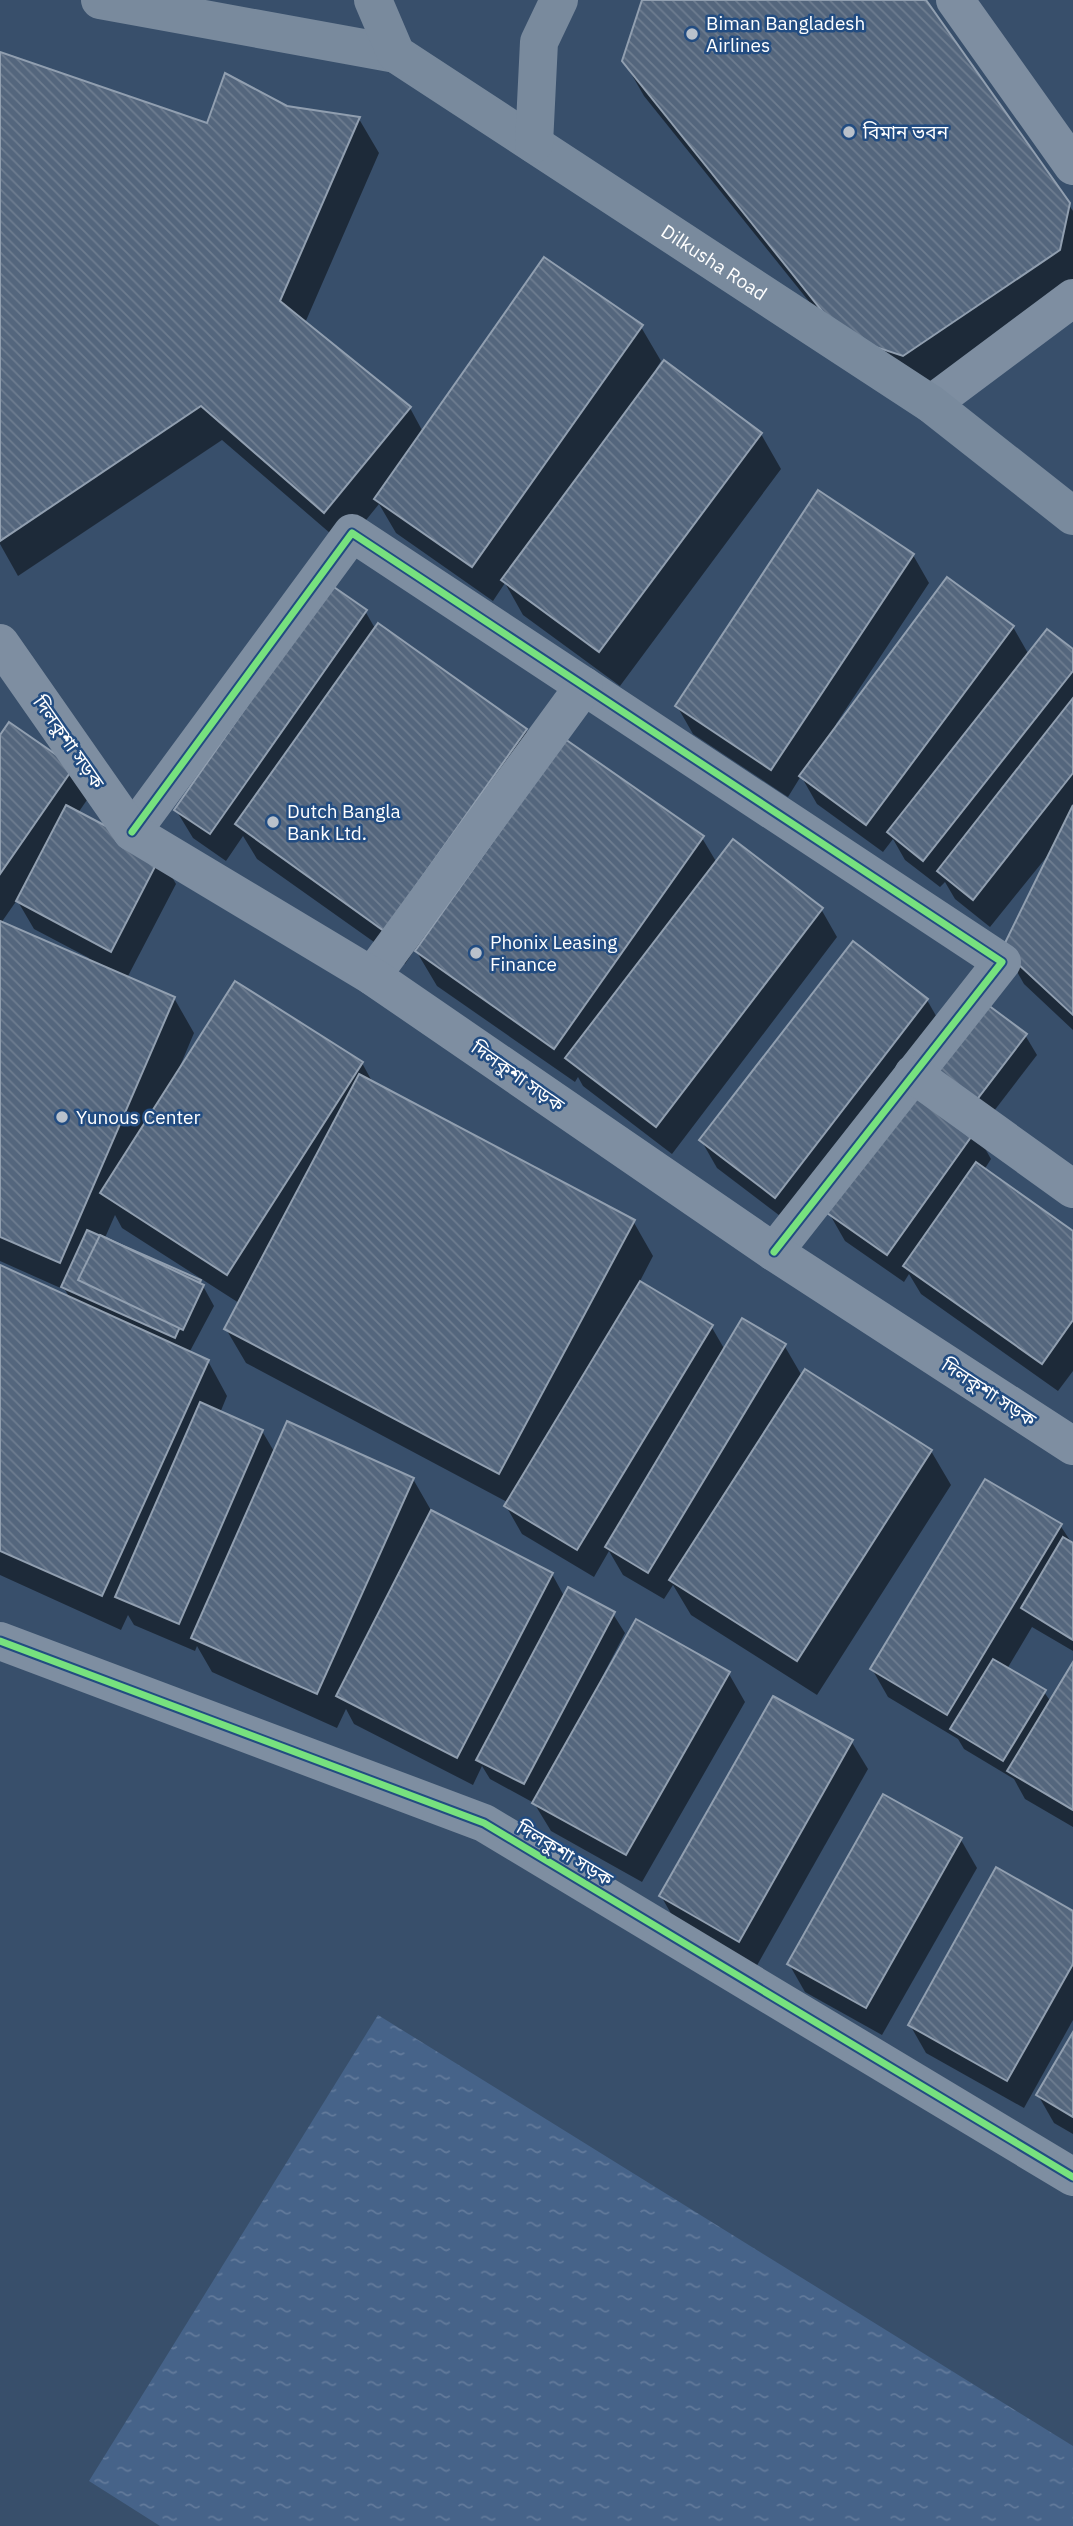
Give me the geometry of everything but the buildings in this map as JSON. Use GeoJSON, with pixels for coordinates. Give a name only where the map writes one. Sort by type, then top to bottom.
{"type":"FeatureCollection","features":[{"type":"Feature","properties":{"kind":"main road"},"geometry":{"type":"LineString","coordinates":[[100,0],[396,54]]}},
{"type":"Feature","properties":{"kind":"main road"},"geometry":{"type":"LineString","coordinates":[[373,0],[396,54]]}},
{"type":"Feature","properties":{"kind":"main road"},"geometry":{"type":"LineString","coordinates":[[534,144],[540,42],[559,0]]}},
{"type":"Feature","properties":{"kind":"main road","name":"Dilkusha Road"},"geometry":{"type":"LineString","coordinates":[[396,54],[931,404],[1073,516]]}},
{"type":"Feature","properties":{"kind":"street"},"geometry":{"type":"LineString","coordinates":[[954,0],[1073,166]]}},
{"type":"Feature","properties":{"kind":"street"},"geometry":{"type":"LineString","coordinates":[[931,404],[1073,298]]}},
{"type":"Feature","properties":{"kind":"street"},"geometry":{"type":"LineString","coordinates":[[132,832],[352,533],[1002,962],[774,1252]]}},
{"type":"Feature","properties":{"kind":"street","name":"দিলকুশা সড়ক"},"geometry":{"type":"LineString","coordinates":[[4,660],[132,832],[372,976],[774,1252],[1073,1446]]}},
{"type":"Feature","properties":{"kind":"street"},"geometry":{"type":"LineString","coordinates":[[372,976],[583,686]]}},
{"type":"Feature","properties":{"kind":"street"},"geometry":{"type":"LineString","coordinates":[[913,1074],[1073,1189]]}},
{"type":"Feature","properties":{"kind":"street","name":"দিলকুশা সড়ক"},"geometry":{"type":"LineString","coordinates":[[0,1641],[484,1823],[1073,2177]]}},
{"type":"Feature","properties":{"kind":"water"},"geometry":{"type":"Polygon","coordinates":[[[378,2015],[1073,2446],[1073,2526],[160,2526],[89,2481],[378,2015]]]}},
{"type":"Feature","properties":{"kind":"cycle path"},"geometry":{"type":"LineString","coordinates":[[132,832],[352,533],[1002,962],[774,1252]]}},
{"type":"Feature","properties":{"kind":"cycle path"},"geometry":{"type":"LineString","coordinates":[[0,1641],[484,1823],[1073,2177]]}},
{"type":"Feature","properties":{"kind":"place","name":"Biman Bangladesh Airlines"},"geometry":{"type":"Point","coordinates":[692,34]}},
{"type":"Feature","properties":{"kind":"place","name":"বিমান ভবন"},"geometry":{"type":"Point","coordinates":[849,132]}},
{"type":"Feature","properties":{"kind":"place","name":"Dutch Bangla Bank Ltd."},"geometry":{"type":"Point","coordinates":[273,822]}},
{"type":"Feature","properties":{"kind":"place","name":"Phonix Leasing Finance"},"geometry":{"type":"Point","coordinates":[476,953]}},
{"type":"Feature","properties":{"kind":"place","name":"Yunous Center"},"geometry":{"type":"Point","coordinates":[62,1117]}}]}
